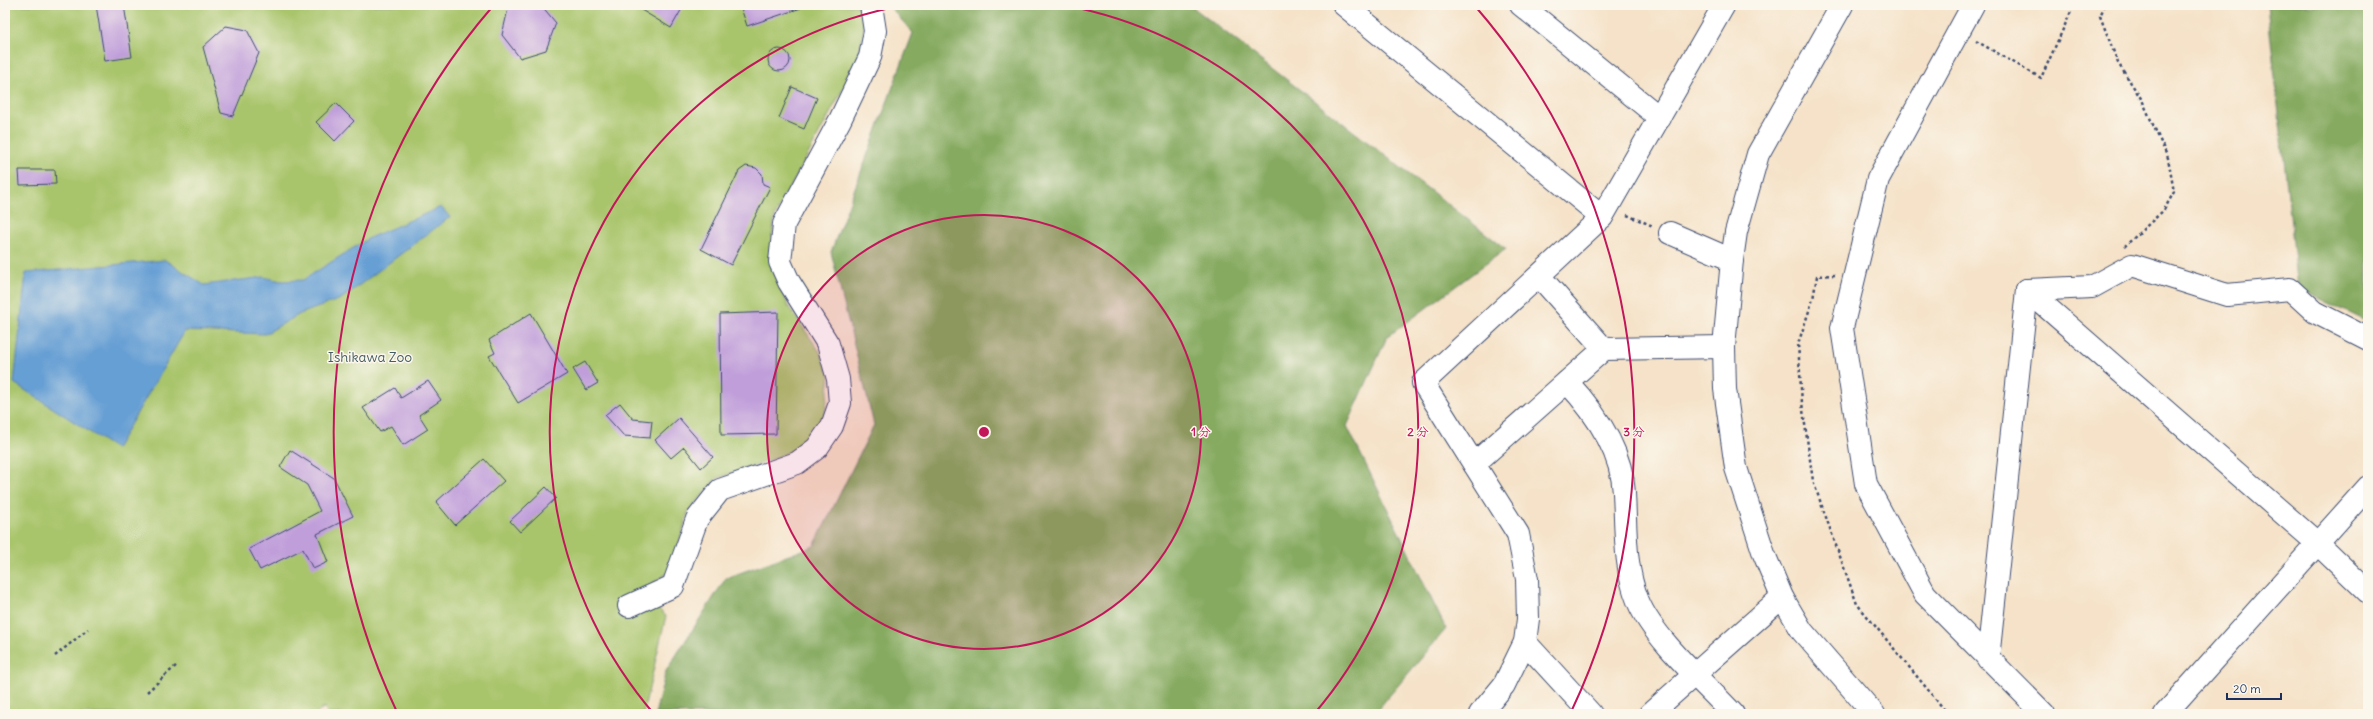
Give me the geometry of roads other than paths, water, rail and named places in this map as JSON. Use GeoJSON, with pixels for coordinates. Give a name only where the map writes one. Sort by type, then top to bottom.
{"type":"FeatureCollection","features":[{"type":"Feature","properties":{"kind":"street"},"geometry":{"type":"LineString","coordinates":[[629,606],[673,586],[697,519],[720,490],[797,463],[817,448],[832,426],[840,403],[838,379],[828,344],[789,282],[780,262],[784,224],[840,120],[870,57],[875,31],[871,5]]}},
{"type":"Feature","properties":{"kind":"street"},"geometry":{"type":"LineString","coordinates":[[1344,5],[1605,212]]}},
{"type":"Feature","properties":{"kind":"street"},"geometry":{"type":"LineString","coordinates":[[1521,5],[1660,118]]}},
{"type":"Feature","properties":{"kind":"street"},"geometry":{"type":"LineString","coordinates":[[1842,5],[1758,154],[1736,232],[1732,260],[1724,347],[1725,389],[1736,468],[1764,554],[1782,597],[1802,631],[1874,714]]}},
{"type":"Feature","properties":{"kind":"street"},"geometry":{"type":"LineString","coordinates":[[1967,7],[1958,32],[1878,179],[1842,328],[1866,484],[1925,594],[2044,714]]}},
{"type":"Feature","properties":{"kind":"street"},"geometry":{"type":"LineString","coordinates":[[1480,714],[1504,685],[1525,642],[1528,619],[1527,579],[1518,534],[1423,383],[1540,277],[1605,212],[1660,118],[1716,8]]}},
{"type":"Feature","properties":{"kind":"street"},"geometry":{"type":"LineString","coordinates":[[1670,233],[1732,260]]}},
{"type":"Feature","properties":{"kind":"street"},"geometry":{"type":"LineString","coordinates":[[2027,290],[2092,287],[2132,265],[2227,295],[2290,289],[2315,312],[2368,339]]}},
{"type":"Feature","properties":{"kind":"street"},"geometry":{"type":"LineString","coordinates":[[1540,277],[1604,349]]}},
{"type":"Feature","properties":{"kind":"street"},"geometry":{"type":"LineString","coordinates":[[1988,659],[2027,290]]}},
{"type":"Feature","properties":{"kind":"street"},"geometry":{"type":"LineString","coordinates":[[2027,290],[2317,543],[2368,592]]}},
{"type":"Feature","properties":{"kind":"street"},"geometry":{"type":"LineString","coordinates":[[1474,464],[1604,349],[1724,347]]}},
{"type":"Feature","properties":{"kind":"street"},"geometry":{"type":"LineString","coordinates":[[1567,382],[1582,398],[1615,450],[1624,492],[1624,512],[1630,570],[1638,600],[1649,623],[1733,714]]}},
{"type":"Feature","properties":{"kind":"street"},"geometry":{"type":"LineString","coordinates":[[2165,714],[2368,487]]}},
{"type":"Feature","properties":{"kind":"street"},"geometry":{"type":"LineString","coordinates":[[1650,714],[1782,597]]}},
{"type":"Feature","properties":{"kind":"street"},"geometry":{"type":"LineString","coordinates":[[1525,642],[1591,714]]}},
{"type":"Feature","properties":{"kind":"water"},"geometry":{"type":"Polygon","coordinates":[[[441,207],[450,217],[341,299],[300,314],[265,334],[185,331],[116,449],[14,383],[26,273],[165,260],[204,285],[264,277],[281,281],[303,280],[369,238],[441,207]]]}},
{"type":"Feature","properties":{"kind":"park label","name":"Ishikawa Zoo"},"geometry":{"type":"Point","coordinates":[370,357]}}]}
